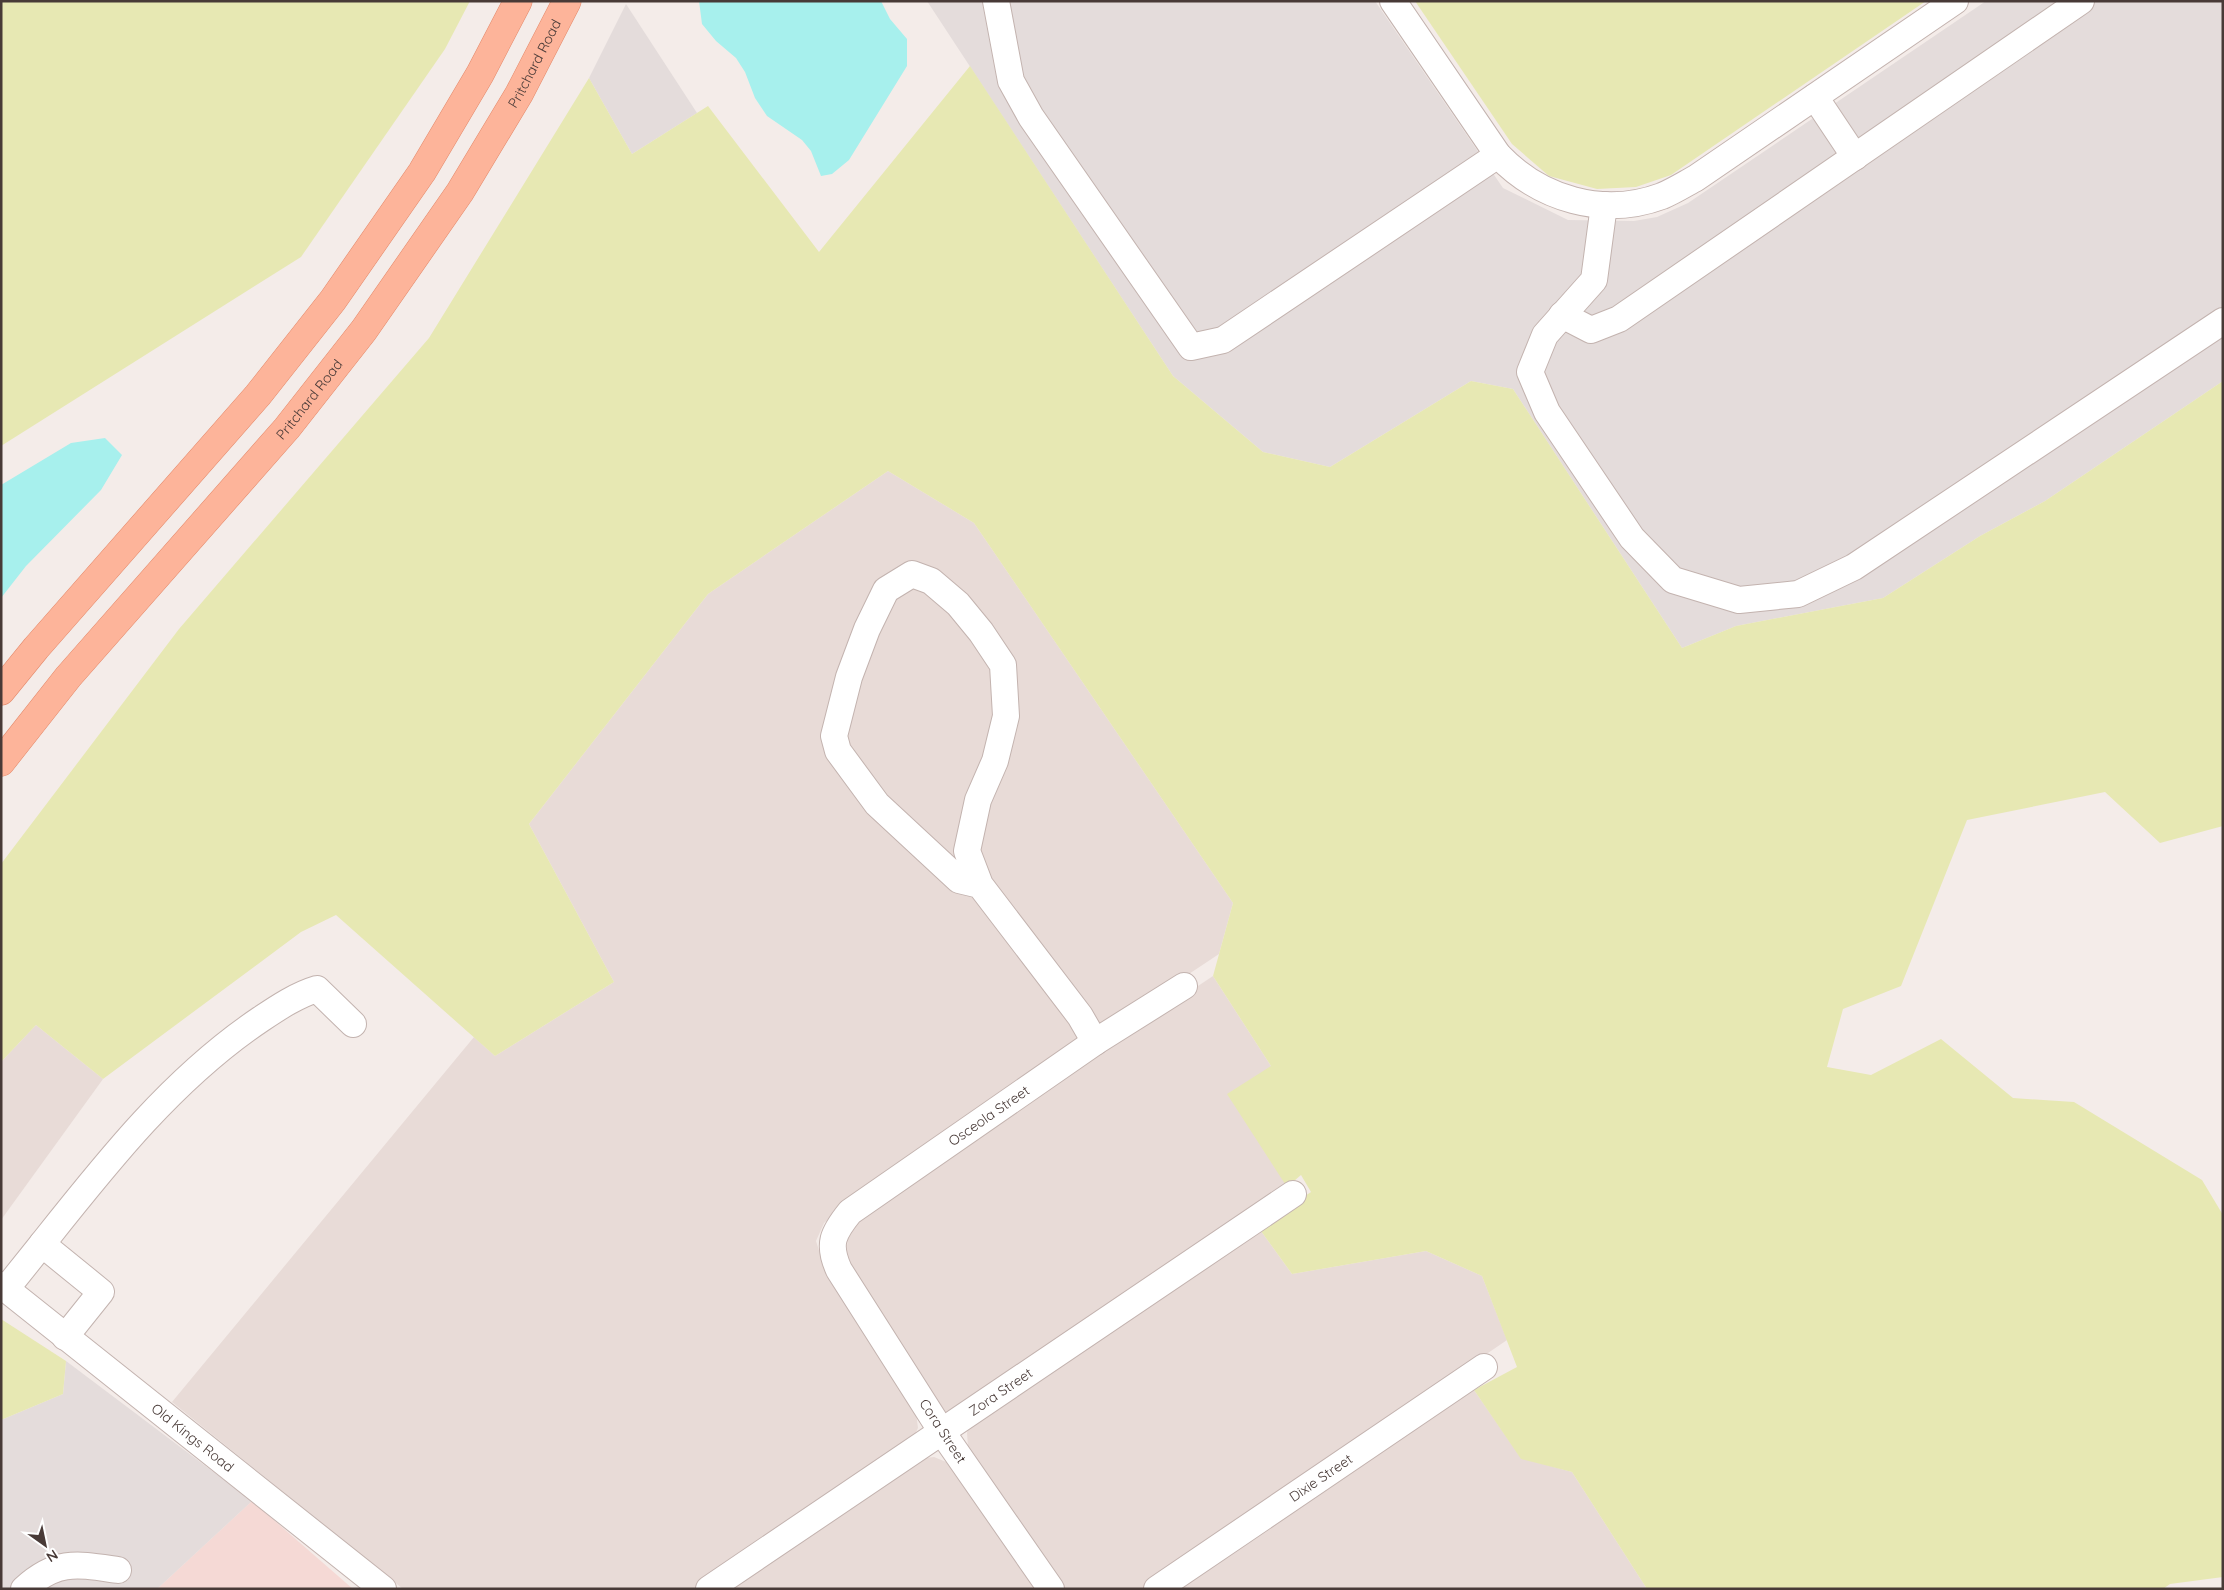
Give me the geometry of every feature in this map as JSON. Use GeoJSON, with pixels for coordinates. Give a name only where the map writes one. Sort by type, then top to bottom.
{"type":"FeatureCollection","features":[{"type":"Feature","properties":{"kind":"main road"},"geometry":{"type":"LineString","coordinates":[[1,691],[36,648],[258,395],[333,300],[422,172],[480,74],[518,1]]}},
{"type":"Feature","properties":{"kind":"main road","name":"Pritchard Road"},"geometry":{"type":"LineString","coordinates":[[1,762],[68,677],[287,428],[364,330],[460,192],[519,94],[567,1]]}},
{"type":"Feature","properties":{"kind":"street"},"geometry":{"type":"LineString","coordinates":[[996,1],[1011,81],[1030,117],[1191,347],[1223,340],[1498,155]]}},
{"type":"Feature","properties":{"kind":"street"},"geometry":{"type":"LineString","coordinates":[[1393,1],[1498,155],[1514,172],[1541,189],[1571,201],[1604,205],[1631,204],[1662,196],[1696,178],[1955,1]]}},
{"type":"Feature","properties":{"kind":"street"},"geometry":{"type":"LineString","coordinates":[[1562,315],[1591,330],[1619,319],[2081,1]]}},
{"type":"Feature","properties":{"kind":"street"},"geometry":{"type":"LineString","coordinates":[[1815,97],[1855,157]]}},
{"type":"Feature","properties":{"kind":"street"},"geometry":{"type":"LineString","coordinates":[[1604,205],[1594,280],[1545,335],[1530,372],[1547,412],[1632,538],[1673,580],[1739,600],[1798,594],[1854,568],[2223,320]]}},
{"type":"Feature","properties":{"kind":"street"},"geometry":{"type":"LineString","coordinates":[[980,885],[959,880],[877,804],[838,751],[834,736],[849,677],[867,629],[886,590],[912,574],[931,581],[958,604],[1003,665],[1006,716],[995,760],[978,800],[967,851],[980,885],[1063,994],[1096,1042]]}},
{"type":"Feature","properties":{"kind":"street","name":"Osceola Street"},"geometry":{"type":"LineString","coordinates":[[839,1270],[831,1246],[838,1227],[850,1212],[1096,1042],[1184,986]]}},
{"type":"Feature","properties":{"kind":"street"},"geometry":{"type":"LineString","coordinates":[[4,1287],[134,1133],[211,1057],[253,1025],[298,996],[317,988],[353,1024]]}},
{"type":"Feature","properties":{"kind":"street","name":"Zora Street"},"geometry":{"type":"LineString","coordinates":[[709,1589],[1293,1194]]}},
{"type":"Feature","properties":{"kind":"street"},"geometry":{"type":"LineString","coordinates":[[42,1244],[101,1292],[65,1337]]}},
{"type":"Feature","properties":{"kind":"street","name":"Cora Street"},"geometry":{"type":"LineString","coordinates":[[839,1270],[942,1432],[1051,1589]]}},
{"type":"Feature","properties":{"kind":"street","name":"Old Kings Road"},"geometry":{"type":"LineString","coordinates":[[4,1287],[384,1589]]}},
{"type":"Feature","properties":{"kind":"street","name":"Dixie Street"},"geometry":{"type":"LineString","coordinates":[[1157,1589],[1484,1367]]}},
{"type":"Feature","properties":{"kind":"street"},"geometry":{"type":"LineString","coordinates":[[24,1589],[36,1578],[58,1566],[88,1566],[118,1570]]}},
{"type":"Feature","properties":{"kind":"shaded area"},"geometry":{"type":"Polygon","coordinates":[[[927,1],[1375,1],[1503,188],[1568,220],[1634,221],[1657,217],[1688,203],[1986,1],[2223,1],[2223,381],[2045,501],[1980,536],[1883,598],[1736,626],[1682,648],[1513,389],[1471,381],[1330,467],[1263,452],[1173,376],[927,1]]]}},
{"type":"Feature","properties":{"kind":"shaded area"},"geometry":{"type":"Polygon","coordinates":[[[626,4],[697,113],[632,154],[589,78],[626,4]]]}},
{"type":"Feature","properties":{"kind":"shaded area"},"geometry":{"type":"Polygon","coordinates":[[[888,471],[974,523],[1233,903],[1219,954],[852,1198],[824,1223],[816,1241],[822,1260],[916,1413],[918,1428],[911,1442],[694,1589],[403,1589],[172,1402],[474,1037],[495,1056],[614,982],[529,824],[708,594],[888,471]]]}},
{"type":"Feature","properties":{"kind":"shaded area"},"geometry":{"type":"Polygon","coordinates":[[[1213,976],[1271,1066],[1287,1187],[956,1412],[944,1414],[856,1281],[846,1254],[849,1230],[860,1211],[1213,976]]]}},
{"type":"Feature","properties":{"kind":"shaded area"},"geometry":{"type":"Polygon","coordinates":[[[36,1025],[103,1079],[1,1220],[1,1062],[36,1025]]]}},
{"type":"Feature","properties":{"kind":"shaded area"},"geometry":{"type":"Polygon","coordinates":[[[1258,1227],[1292,1274],[1426,1251],[1482,1276],[1507,1340],[1143,1589],[1059,1589],[968,1448],[967,1432],[973,1420],[1258,1227]]]}},
{"type":"Feature","properties":{"kind":"shaded area"},"geometry":{"type":"Polygon","coordinates":[[[66,1361],[252,1501],[157,1589],[1,1589],[1,1420],[63,1394],[66,1361]]]}},
{"type":"Feature","properties":{"kind":"shaded area"},"geometry":{"type":"Polygon","coordinates":[[[1474,1390],[1521,1458],[1572,1472],[1647,1589],[1177,1589],[1474,1390]]]}},
{"type":"Feature","properties":{"kind":"shaded area"},"geometry":{"type":"Polygon","coordinates":[[[934,1457],[951,1464],[1039,1589],[724,1589],[917,1459],[934,1457]]]}},
{"type":"Feature","properties":{"kind":"shaded area"},"geometry":{"type":"Polygon","coordinates":[[[252,1501],[353,1589],[157,1589],[252,1501]]]}},
{"type":"Feature","properties":{"kind":"green space"},"geometry":{"type":"Polygon","coordinates":[[[1,1],[470,1],[445,49],[301,257],[1,446],[1,1]]]}},
{"type":"Feature","properties":{"kind":"green space"},"geometry":{"type":"Polygon","coordinates":[[[1415,1],[1926,1],[1671,175],[1636,187],[1597,189],[1549,176],[1512,144],[1415,1]]]}},
{"type":"Feature","properties":{"kind":"green space"},"geometry":{"type":"Polygon","coordinates":[[[970,66],[1173,376],[1263,452],[1330,467],[1471,381],[1513,389],[1682,648],[1736,626],[1883,598],[1980,536],[2045,501],[2223,381],[2223,826],[2160,843],[2105,792],[1967,820],[1901,986],[1843,1009],[1827,1067],[1871,1075],[1941,1039],[2013,1098],[2074,1102],[2202,1180],[2223,1215],[2223,1577],[2170,1584],[2163,1589],[1647,1589],[1572,1472],[1521,1459],[1474,1390],[1517,1367],[1482,1276],[1426,1251],[1292,1274],[1258,1227],[1311,1192],[1301,1175],[1287,1187],[1227,1094],[1271,1066],[1213,976],[1233,903],[974,523],[888,471],[708,594],[529,824],[614,982],[495,1056],[336,915],[301,932],[103,1079],[36,1025],[1,1062],[1,864],[179,629],[429,338],[589,78],[632,154],[708,106],[819,252],[970,66]]]}},
{"type":"Feature","properties":{"kind":"green space"},"geometry":{"type":"Polygon","coordinates":[[[1,1319],[66,1361],[63,1394],[1,1420],[1,1319]]]}},
{"type":"Feature","properties":{"kind":"water"},"geometry":{"type":"Polygon","coordinates":[[[699,1],[881,1],[890,19],[907,39],[907,66],[849,160],[832,174],[821,176],[811,151],[802,140],[767,116],[755,98],[745,72],[736,58],[716,41],[702,24],[699,1]]]}},
{"type":"Feature","properties":{"kind":"water"},"geometry":{"type":"Polygon","coordinates":[[[105,438],[122,455],[101,490],[26,566],[1,598],[1,485],[71,443],[105,438]]]}}]}
